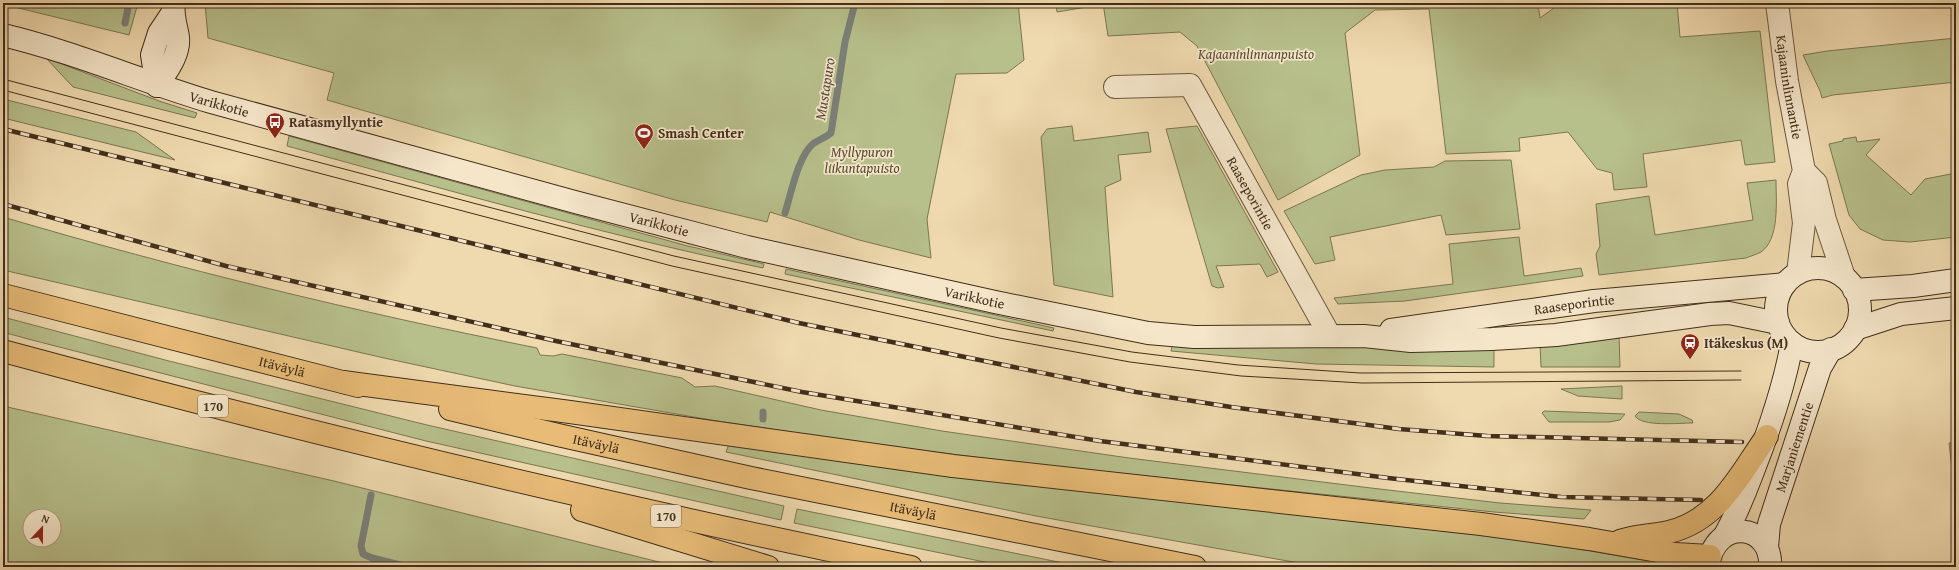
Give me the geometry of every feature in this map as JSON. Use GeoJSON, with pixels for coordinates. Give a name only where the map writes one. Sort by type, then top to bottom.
{"type":"FeatureCollection","features":[{"type":"Feature","properties":{"kind":"highway","name":"Itäväylä"},"geometry":{"type":"LineString","coordinates":[[3,295],[558,435],[751,478],[1195,567]]}},
{"type":"Feature","properties":{"kind":"highway","name":"170"},"geometry":{"type":"LineString","coordinates":[[3,351],[422,460],[737,532],[911,567]]}},
{"type":"Feature","properties":{"kind":"highway"},"geometry":{"type":"LineString","coordinates":[[344,382],[953,466],[1481,524],[1612,543],[1709,561]]}},
{"type":"Feature","properties":{"kind":"highway"},"geometry":{"type":"LineString","coordinates":[[1612,543],[1635,536],[1668,533],[1689,526],[1723,500],[1768,436]]}},
{"type":"Feature","properties":{"kind":"highway"},"geometry":{"type":"LineString","coordinates":[[422,460],[768,567]]}},
{"type":"Feature","properties":{"kind":"main road","name":"Kajaaninlinnantie"},"geometry":{"type":"LineString","coordinates":[[1777,3],[1787,81],[1804,171],[1799,184],[1804,223],[1791,279]]}},
{"type":"Feature","properties":{"kind":"main road"},"geometry":{"type":"LineString","coordinates":[[157,86],[152,55],[159,33],[173,8]]}},
{"type":"Feature","properties":{"kind":"main road","name":"Varikkotie"},"geometry":{"type":"LineString","coordinates":[[3,35],[61,51],[157,86],[211,102],[568,200],[747,247],[995,302],[1148,333],[1194,337],[1330,336]]}},
{"type":"Feature","properties":{"kind":"main road","name":"Raaseporintie"},"geometry":{"type":"LineString","coordinates":[[1115,87],[1190,86],[1318,312],[1330,336],[1364,336],[1411,341],[1556,335],[1710,314],[1729,313],[1778,323]]}},
{"type":"Feature","properties":{"kind":"main road","name":"Kajaaninlinnantie"},"geometry":{"type":"LineString","coordinates":[[1804,171],[1816,183],[1825,220],[1849,284]]}},
{"type":"Feature","properties":{"kind":"main road"},"geometry":{"type":"LineString","coordinates":[[1813,268],[1821,268],[1830,270],[1849,284],[1859,305],[1858,321],[1855,329],[1845,342],[1823,351],[1806,350],[1792,343],[1786,337],[1778,323],[1776,315],[1778,298],[1791,279],[1813,268]]}},
{"type":"Feature","properties":{"kind":"main road","name":"Raaseporintie"},"geometry":{"type":"LineString","coordinates":[[1364,336],[1406,327],[1594,301],[1791,279]]}},
{"type":"Feature","properties":{"kind":"main road"},"geometry":{"type":"LineString","coordinates":[[1849,284],[1913,286],[1956,280]]}},
{"type":"Feature","properties":{"kind":"main road"},"geometry":{"type":"LineString","coordinates":[[1855,329],[1901,314],[1956,308]]}},
{"type":"Feature","properties":{"kind":"main road"},"geometry":{"type":"LineString","coordinates":[[1709,561],[1734,519],[1768,436],[1783,384],[1792,343]]}},
{"type":"Feature","properties":{"kind":"main road","name":"Marjaniementie"},"geometry":{"type":"LineString","coordinates":[[1772,561],[1769,524],[1820,368],[1830,349]]}},
{"type":"Feature","properties":{"kind":"main road"},"geometry":{"type":"LineString","coordinates":[[1725,535],[1734,531],[1746,532],[1758,537],[1772,561]]}},
{"type":"Feature","properties":{"kind":"green space"},"geometry":{"type":"Polygon","coordinates":[[[5,3],[138,3],[129,35],[6,5],[5,3]]]}},
{"type":"Feature","properties":{"kind":"green space","name":"Smash Center"},"geometry":{"type":"Polygon","coordinates":[[[205,3],[1018,3],[1024,60],[1007,73],[956,74],[927,219],[931,258],[859,240],[770,212],[767,222],[675,200],[327,100],[334,73],[208,38],[205,3]]]}},
{"type":"Feature","properties":{"kind":"green space"},"geometry":{"type":"Polygon","coordinates":[[[1056,3],[1086,3],[1087,7],[1057,12],[1056,3]]]}},
{"type":"Feature","properties":{"kind":"green space","name":"Kajaaninlinnanpuisto"},"geometry":{"type":"Polygon","coordinates":[[[1103,3],[1538,3],[1540,18],[1561,3],[1677,3],[1680,37],[1760,31],[1775,162],[1745,165],[1741,140],[1643,154],[1647,187],[1614,190],[1612,173],[1597,169],[1568,132],[1519,138],[1520,151],[1446,154],[1429,9],[1375,10],[1345,33],[1360,155],[1278,200],[1197,46],[1180,32],[1108,36],[1103,3]]]}},
{"type":"Feature","properties":{"kind":"green space"},"geometry":{"type":"Polygon","coordinates":[[[1956,38],[1956,82],[1833,95],[1822,98],[1803,55],[1827,51],[1956,38]]]}},
{"type":"Feature","properties":{"kind":"green space"},"geometry":{"type":"Polygon","coordinates":[[[46,58],[159,101],[197,113],[195,118],[73,87],[46,58]]]}},
{"type":"Feature","properties":{"kind":"green space"},"geometry":{"type":"Polygon","coordinates":[[[3,99],[136,132],[175,160],[3,118],[3,99]]]}},
{"type":"Feature","properties":{"kind":"green space"},"geometry":{"type":"Polygon","coordinates":[[[1072,126],[1074,141],[1148,132],[1151,152],[1118,155],[1121,180],[1105,187],[1113,297],[1054,285],[1041,137],[1047,129],[1072,126]]]}},
{"type":"Feature","properties":{"kind":"green space"},"geometry":{"type":"Polygon","coordinates":[[[1197,126],[1278,272],[1267,277],[1260,264],[1216,266],[1224,287],[1218,288],[1212,286],[1166,129],[1197,126]]]}},
{"type":"Feature","properties":{"kind":"green space"},"geometry":{"type":"Polygon","coordinates":[[[289,136],[684,245],[764,264],[763,268],[584,226],[287,146],[289,136]]]}},
{"type":"Feature","properties":{"kind":"green space"},"geometry":{"type":"Polygon","coordinates":[[[1856,137],[1857,142],[1880,139],[1866,155],[1911,195],[1925,179],[1956,173],[1956,237],[1910,242],[1883,240],[1860,229],[1849,215],[1829,144],[1843,141],[1843,139],[1856,137]]]}},
{"type":"Feature","properties":{"kind":"green space"},"geometry":{"type":"Polygon","coordinates":[[[1511,160],[1520,229],[1446,235],[1441,215],[1330,237],[1335,260],[1315,264],[1284,211],[1361,175],[1385,170],[1434,167],[1445,161],[1511,160]]]}},
{"type":"Feature","properties":{"kind":"green space"},"geometry":{"type":"Polygon","coordinates":[[[1776,180],[1776,219],[1774,229],[1767,246],[1761,252],[1746,258],[1599,275],[1596,254],[1600,246],[1596,204],[1649,196],[1655,235],[1753,220],[1747,183],[1776,180]]]}},
{"type":"Feature","properties":{"kind":"green space"},"geometry":{"type":"Polygon","coordinates":[[[3,217],[202,272],[402,320],[537,348],[540,355],[553,356],[562,354],[682,378],[695,387],[715,386],[821,410],[942,431],[1129,458],[1500,503],[1591,510],[1584,519],[1494,512],[1029,464],[872,444],[717,421],[515,386],[384,358],[3,270],[3,217]]]}},
{"type":"Feature","properties":{"kind":"green space"},"geometry":{"type":"Polygon","coordinates":[[[1519,237],[1524,276],[1581,268],[1583,276],[1405,301],[1338,304],[1334,298],[1453,284],[1449,244],[1519,237]]]}},
{"type":"Feature","properties":{"kind":"green space"},"geometry":{"type":"Polygon","coordinates":[[[786,269],[1054,328],[1053,331],[785,274],[786,269]]]}},
{"type":"Feature","properties":{"kind":"green space"},"geometry":{"type":"Polygon","coordinates":[[[3,317],[165,360],[427,425],[784,506],[781,520],[426,441],[28,339],[3,332],[3,317]]]}},
{"type":"Feature","properties":{"kind":"green space"},"geometry":{"type":"Polygon","coordinates":[[[1619,334],[1620,367],[1541,367],[1540,344],[1619,334]]]}},
{"type":"Feature","properties":{"kind":"green space"},"geometry":{"type":"Polygon","coordinates":[[[1494,345],[1494,367],[1316,364],[1171,351],[1172,346],[1354,347],[1494,345]]]}},
{"type":"Feature","properties":{"kind":"green space"},"geometry":{"type":"Polygon","coordinates":[[[1622,386],[1622,399],[1578,396],[1561,389],[1622,386]]]}},
{"type":"Feature","properties":{"kind":"green space"},"geometry":{"type":"Polygon","coordinates":[[[3,406],[334,481],[679,567],[3,567],[3,406]]]}},
{"type":"Feature","properties":{"kind":"green space"},"geometry":{"type":"Polygon","coordinates":[[[1544,411],[1625,414],[1620,420],[1609,422],[1549,422],[1542,413],[1544,411]]]}},
{"type":"Feature","properties":{"kind":"green space"},"geometry":{"type":"Polygon","coordinates":[[[1639,412],[1679,414],[1692,420],[1693,423],[1661,424],[1645,422],[1635,416],[1639,412]]]}},
{"type":"Feature","properties":{"kind":"green space"},"geometry":{"type":"Polygon","coordinates":[[[1956,442],[1956,503],[1949,443],[1956,442]]]}},
{"type":"Feature","properties":{"kind":"green space"},"geometry":{"type":"Polygon","coordinates":[[[729,444],[1515,538],[1649,561],[1648,567],[1321,567],[1036,516],[726,452],[729,444]]]}},
{"type":"Feature","properties":{"kind":"green space"},"geometry":{"type":"Polygon","coordinates":[[[797,509],[1083,567],[1009,567],[794,523],[797,509]]]}},
{"type":"Feature","properties":{"kind":"waterway"},"geometry":{"type":"LineString","coordinates":[[125,23],[129,3]]}},
{"type":"Feature","properties":{"kind":"waterway","name":"Mustapuro"},"geometry":{"type":"LineString","coordinates":[[785,213],[799,165],[808,149],[814,143],[831,133],[845,42],[855,3]]}},
{"type":"Feature","properties":{"kind":"waterway","name":"Mustapuro"},"geometry":{"type":"LineString","coordinates":[[763,412],[763,419]]}},
{"type":"Feature","properties":{"kind":"waterway"},"geometry":{"type":"LineString","coordinates":[[371,495],[361,546],[363,554],[372,558],[408,567]]}},
{"type":"Feature","properties":{"kind":"tram line"},"geometry":{"type":"LineString","coordinates":[[3,79],[674,256],[1001,328],[1132,352],[1238,365],[1360,373],[1741,371]]}},
{"type":"Feature","properties":{"kind":"tram line"},"geometry":{"type":"LineString","coordinates":[[3,90],[672,266],[999,338],[1130,362],[1241,376],[1362,383],[1741,380]]}},
{"type":"Feature","properties":{"kind":"railway"},"geometry":{"type":"LineString","coordinates":[[3,129],[799,323],[1136,392],[1231,407],[1399,429],[1487,436],[1742,442]]}},
{"type":"Feature","properties":{"kind":"railway"},"geometry":{"type":"LineString","coordinates":[[3,204],[226,266],[556,341],[802,392],[1100,441],[1388,478],[1561,497],[1701,500]]}},
{"type":"Feature","properties":{"kind":"place","name":"Ratasmyllyntie"},"geometry":{"type":"Point","coordinates":[275,139]}},
{"type":"Feature","properties":{"kind":"place","name":"Smash Center"},"geometry":{"type":"Point","coordinates":[644,150]}},
{"type":"Feature","properties":{"kind":"place","name":"Itäkeskus (M)"},"geometry":{"type":"Point","coordinates":[1690,360]}},
{"type":"Feature","properties":{"kind":"park label","name":"Myllypuron liikuntapuisto"},"geometry":{"type":"Point","coordinates":[862,160]}}]}
